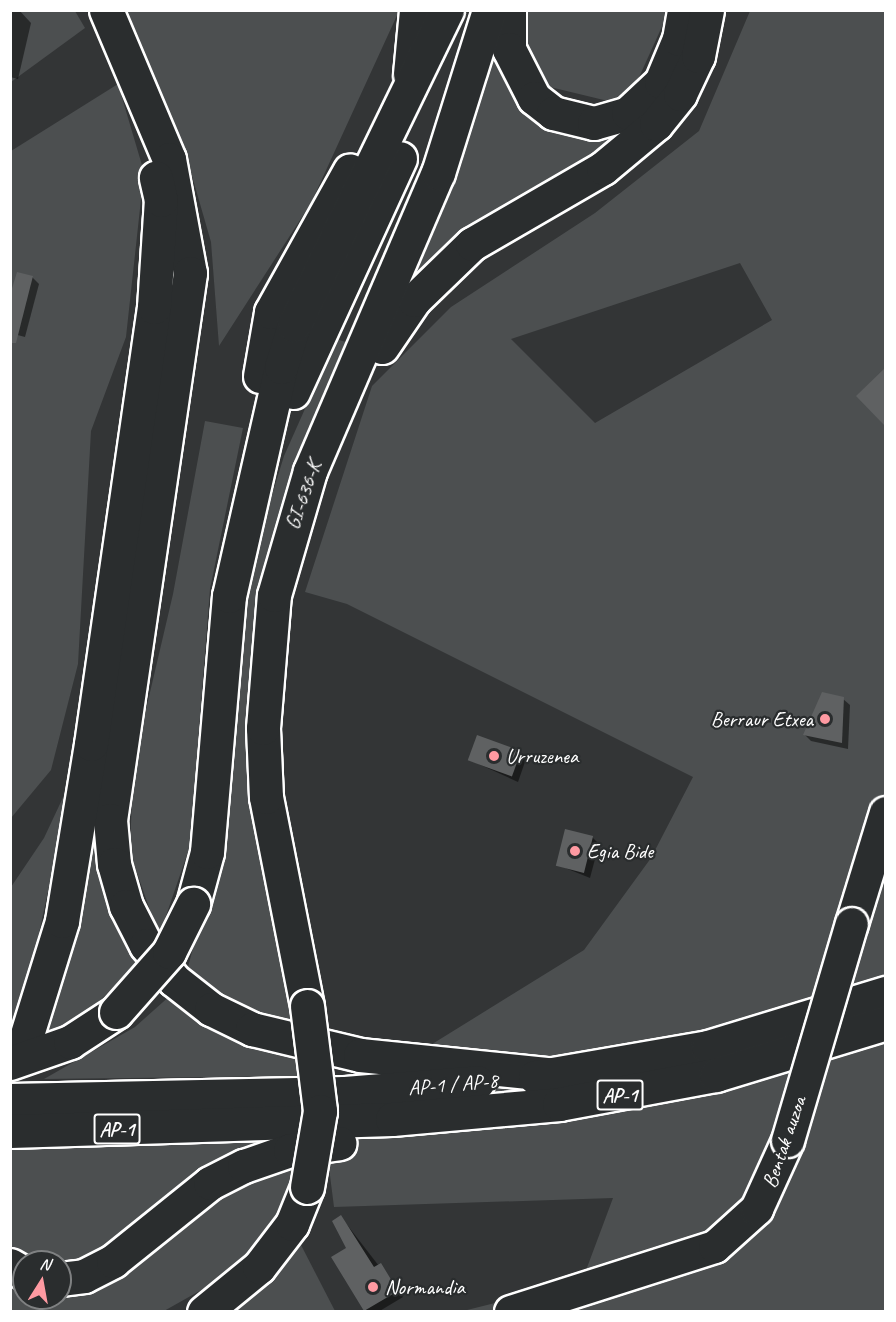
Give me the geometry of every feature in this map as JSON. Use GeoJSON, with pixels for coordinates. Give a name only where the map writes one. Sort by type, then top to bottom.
{"type":"FeatureCollection","features":[{"type":"Feature","properties":{"kind":"highway"},"geometry":{"type":"LineString","coordinates":[[17,1053],[47,979],[75,851],[159,252],[160,200],[149,145],[94,10]]}},
{"type":"Feature","properties":{"kind":"highway"},"geometry":{"type":"LineString","coordinates":[[106,10],[169,159],[190,273],[110,820],[114,864],[126,906],[146,945],[174,980],[211,1009],[252,1029],[360,1054],[556,1075]]}},
{"type":"Feature","properties":{"kind":"highway"},"geometry":{"type":"LineString","coordinates":[[17,1053],[69,1042],[116,1012],[170,952],[194,904],[208,843],[229,596],[263,449],[405,145],[416,10]]}},
{"type":"Feature","properties":{"kind":"highway"},"geometry":{"type":"LineString","coordinates":[[263,449],[260,379],[271,312],[374,131],[408,96],[447,10]]}},
{"type":"Feature","properties":{"kind":"highway","name":"GI-636-K"},"geometry":{"type":"LineString","coordinates":[[204,1311],[260,1267],[292,1224],[307,1187],[320,1111],[307,1006],[277,869],[263,728],[274,594],[310,471],[438,173],[489,10]]}},
{"type":"Feature","properties":{"kind":"highway"},"geometry":{"type":"LineString","coordinates":[[509,10],[509,49],[534,98],[552,113],[594,123],[628,113],[661,82],[679,39],[684,10]]}},
{"type":"Feature","properties":{"kind":"highway"},"geometry":{"type":"LineString","coordinates":[[263,728],[291,588],[318,494],[370,368],[397,321],[472,244],[603,168],[656,124],[680,94],[698,56],[707,10]]}},
{"type":"Feature","properties":{"kind":"highway","name":"AP-1 / AP-8"},"geometry":{"type":"LineString","coordinates":[[10,1100],[345,1093],[556,1075],[708,1047],[885,993]]}},
{"type":"Feature","properties":{"kind":"highway","name":"AP-1 / AP-8"},"geometry":{"type":"LineString","coordinates":[[10,1131],[392,1119],[559,1104],[772,1061],[885,1023]]}},
{"type":"Feature","properties":{"kind":"highway"},"geometry":{"type":"LineString","coordinates":[[72,1276],[98,1270],[210,1184],[282,1152],[592,1118],[688,1097],[772,1061]]}},
{"type":"Feature","properties":{"kind":"main road","name":"Bentak auzoa"},"geometry":{"type":"LineString","coordinates":[[511,1311],[715,1247],[757,1209],[788,1141],[885,813]]}},
{"type":"Feature","properties":{"kind":"shaded area"},"geometry":{"type":"Polygon","coordinates":[[[11,10],[75,11],[85,28],[11,82],[11,10]]]}},
{"type":"Feature","properties":{"kind":"shaded area"},"geometry":{"type":"Polygon","coordinates":[[[123,11],[399,11],[311,203],[219,346],[211,242],[192,176],[123,11]]]}},
{"type":"Feature","properties":{"kind":"shaded area"},"geometry":{"type":"Polygon","coordinates":[[[524,11],[669,11],[636,84],[625,96],[608,101],[550,87],[529,60],[524,11]]]}},
{"type":"Feature","properties":{"kind":"shaded area"},"geometry":{"type":"Polygon","coordinates":[[[750,11],[885,11],[885,1311],[463,1311],[582,1281],[613,1198],[334,1207],[327,1152],[429,1046],[584,950],[651,858],[693,777],[347,604],[305,592],[372,386],[451,307],[595,213],[699,131],[750,11]],[[740,263],[511,339],[595,423],[772,320],[740,263]]]}},
{"type":"Feature","properties":{"kind":"shaded area"},"geometry":{"type":"Polygon","coordinates":[[[495,53],[554,131],[593,137],[641,120],[576,167],[477,224],[413,277],[495,53]]]}},
{"type":"Feature","properties":{"kind":"shaded area"},"geometry":{"type":"Polygon","coordinates":[[[118,84],[144,172],[126,337],[91,431],[78,664],[51,770],[11,818],[11,151],[118,84]]]}},
{"type":"Feature","properties":{"kind":"shaded area"},"geometry":{"type":"Polygon","coordinates":[[[336,339],[349,343],[277,520],[260,589],[250,671],[255,832],[296,1027],[238,1004],[187,971],[223,833],[242,619],[255,550],[284,456],[336,339]]]}},
{"type":"Feature","properties":{"kind":"shaded area"},"geometry":{"type":"Polygon","coordinates":[[[205,421],[243,428],[210,589],[190,846],[159,936],[130,853],[133,765],[173,594],[205,421]]]}},
{"type":"Feature","properties":{"kind":"shaded area"},"geometry":{"type":"Polygon","coordinates":[[[73,776],[28,984],[11,1028],[11,887],[44,838],[73,776]]]}},
{"type":"Feature","properties":{"kind":"shaded area"},"geometry":{"type":"Polygon","coordinates":[[[95,806],[141,960],[79,1021],[35,1043],[95,806]]]}},
{"type":"Feature","properties":{"kind":"shaded area"},"geometry":{"type":"Polygon","coordinates":[[[172,994],[295,1050],[300,1076],[44,1079],[135,1027],[172,994]]]}},
{"type":"Feature","properties":{"kind":"shaded area"},"geometry":{"type":"Polygon","coordinates":[[[299,1138],[288,1198],[251,1262],[164,1311],[11,1311],[10,1148],[299,1138]]]}},
{"type":"Feature","properties":{"kind":"shaded area"},"geometry":{"type":"Polygon","coordinates":[[[301,1245],[335,1311],[236,1312],[301,1245]]]}},
{"type":"Feature","properties":{"kind":"building"},"geometry":{"type":"Polygon","coordinates":[[[17,272],[33,276],[16,343],[10,343],[10,295],[17,272]]]}},
{"type":"Feature","properties":{"kind":"building"},"geometry":{"type":"Polygon","coordinates":[[[885,368],[885,426],[856,396],[885,368]]]}},
{"type":"Feature","properties":{"kind":"building","name":"Berraur Etxea"},"geometry":{"type":"Polygon","coordinates":[[[822,692],[844,697],[842,743],[803,735],[822,692]]]}},
{"type":"Feature","properties":{"kind":"building","name":"Urruzenea"},"geometry":{"type":"Polygon","coordinates":[[[477,735],[521,751],[512,776],[468,760],[477,735]]]}},
{"type":"Feature","properties":{"kind":"building","name":"Egia Bide"},"geometry":{"type":"Polygon","coordinates":[[[565,829],[593,836],[584,873],[556,866],[565,829]]]}},
{"type":"Feature","properties":{"kind":"building"},"geometry":{"type":"Polygon","coordinates":[[[341,1215],[374,1267],[381,1263],[398,1291],[364,1311],[331,1257],[346,1248],[332,1221],[341,1215]]]}},
{"type":"Feature","properties":{"kind":"place","name":"Berraur Etxea"},"geometry":{"type":"Point","coordinates":[825,719]}},
{"type":"Feature","properties":{"kind":"place","name":"Urruzenea"},"geometry":{"type":"Point","coordinates":[494,756]}},
{"type":"Feature","properties":{"kind":"place","name":"Egia Bide"},"geometry":{"type":"Point","coordinates":[575,851]}},
{"type":"Feature","properties":{"kind":"place","name":"Normandia"},"geometry":{"type":"Point","coordinates":[373,1287]}}]}
